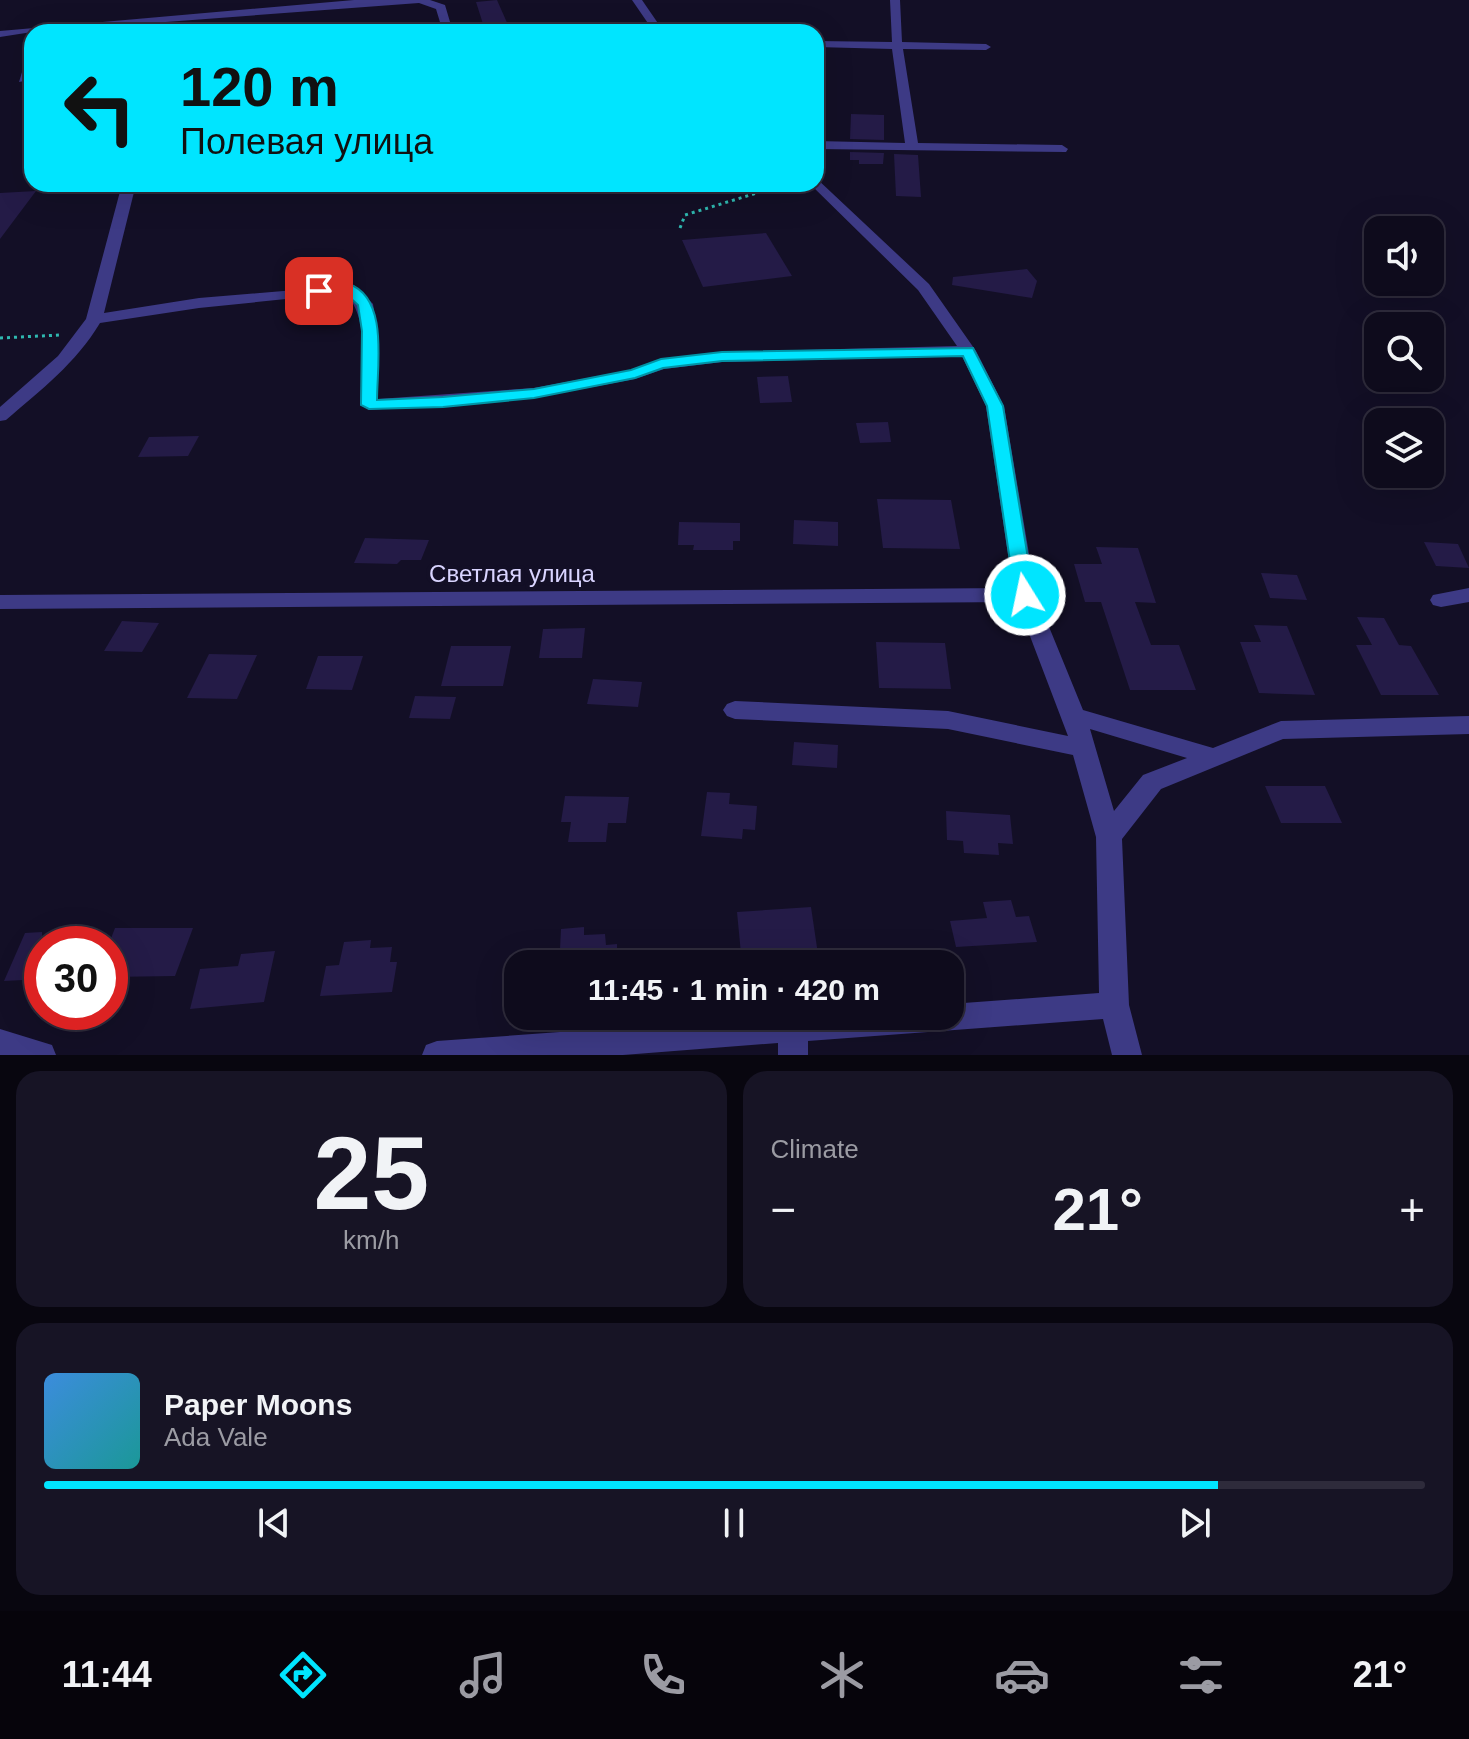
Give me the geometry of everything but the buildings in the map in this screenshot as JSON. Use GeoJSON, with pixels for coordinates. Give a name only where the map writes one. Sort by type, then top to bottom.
{"type":"FeatureCollection","features":[{"type":"Feature","properties":{"kind":"street"},"geometry":{"type":"LineString","coordinates":[[173,24],[293,4],[420,0],[441,7],[446,24]]}},
{"type":"Feature","properties":{"kind":"street"},"geometry":{"type":"LineString","coordinates":[[637,0],[654,24]]}},
{"type":"Feature","properties":{"kind":"street"},"geometry":{"type":"LineString","coordinates":[[895,0],[897,46],[912,146]]}},
{"type":"Feature","properties":{"kind":"street"},"geometry":{"type":"LineString","coordinates":[[0,34],[24,32]]}},
{"type":"Feature","properties":{"kind":"street"},"geometry":{"type":"LineString","coordinates":[[824,44],[986,47]]}},
{"type":"Feature","properties":{"kind":"street"},"geometry":{"type":"LineString","coordinates":[[824,145],[1062,149]]}},
{"type":"Feature","properties":{"kind":"street"},"geometry":{"type":"LineString","coordinates":[[824,190],[924,287],[968,351],[995,406],[1025,595],[1074,716],[1109,837],[1114,1005],[1127,1055]]}},
{"type":"Feature","properties":{"kind":"street"},"geometry":{"type":"LineString","coordinates":[[0,416],[68,357],[90,326],[127,192]]}},
{"type":"Feature","properties":{"kind":"street"},"geometry":{"type":"LineString","coordinates":[[90,326],[199,303],[349,288],[365,304],[369,331],[369,405],[534,393],[635,374],[661,364],[722,357],[968,351]]}},
{"type":"Feature","properties":{"kind":"street","name":"Светлая улица"},"geometry":{"type":"LineString","coordinates":[[0,602],[1025,595]]}},
{"type":"Feature","properties":{"kind":"street"},"geometry":{"type":"LineString","coordinates":[[1441,600],[1469,595]]}},
{"type":"Feature","properties":{"kind":"street"},"geometry":{"type":"LineString","coordinates":[[735,710],[948,720],[1083,748]]}},
{"type":"Feature","properties":{"kind":"street"},"geometry":{"type":"LineString","coordinates":[[1074,716],[1214,757]]}},
{"type":"Feature","properties":{"kind":"street"},"geometry":{"type":"LineString","coordinates":[[1109,837],[1152,782],[1281,730],[1469,725]]}},
{"type":"Feature","properties":{"kind":"street"},"geometry":{"type":"LineString","coordinates":[[437,1055],[793,1042],[1114,1005]]}},
{"type":"Feature","properties":{"kind":"street"},"geometry":{"type":"LineString","coordinates":[[0,1043],[41,1055]]}},
{"type":"Feature","properties":{"kind":"path"},"geometry":{"type":"LineString","coordinates":[[680,228],[685,215],[760,192]]}},
{"type":"Feature","properties":{"kind":"path"},"geometry":{"type":"LineString","coordinates":[[0,338],[90,326]]}},
{"type":"Feature","properties":{"kind":"route"},"geometry":{"type":"LineString","coordinates":[[319,291],[349,288],[365,304],[369,331],[369,405],[534,393],[635,374],[661,364],[722,357],[968,351],[995,406],[1005,485],[1025,595]]}}]}
